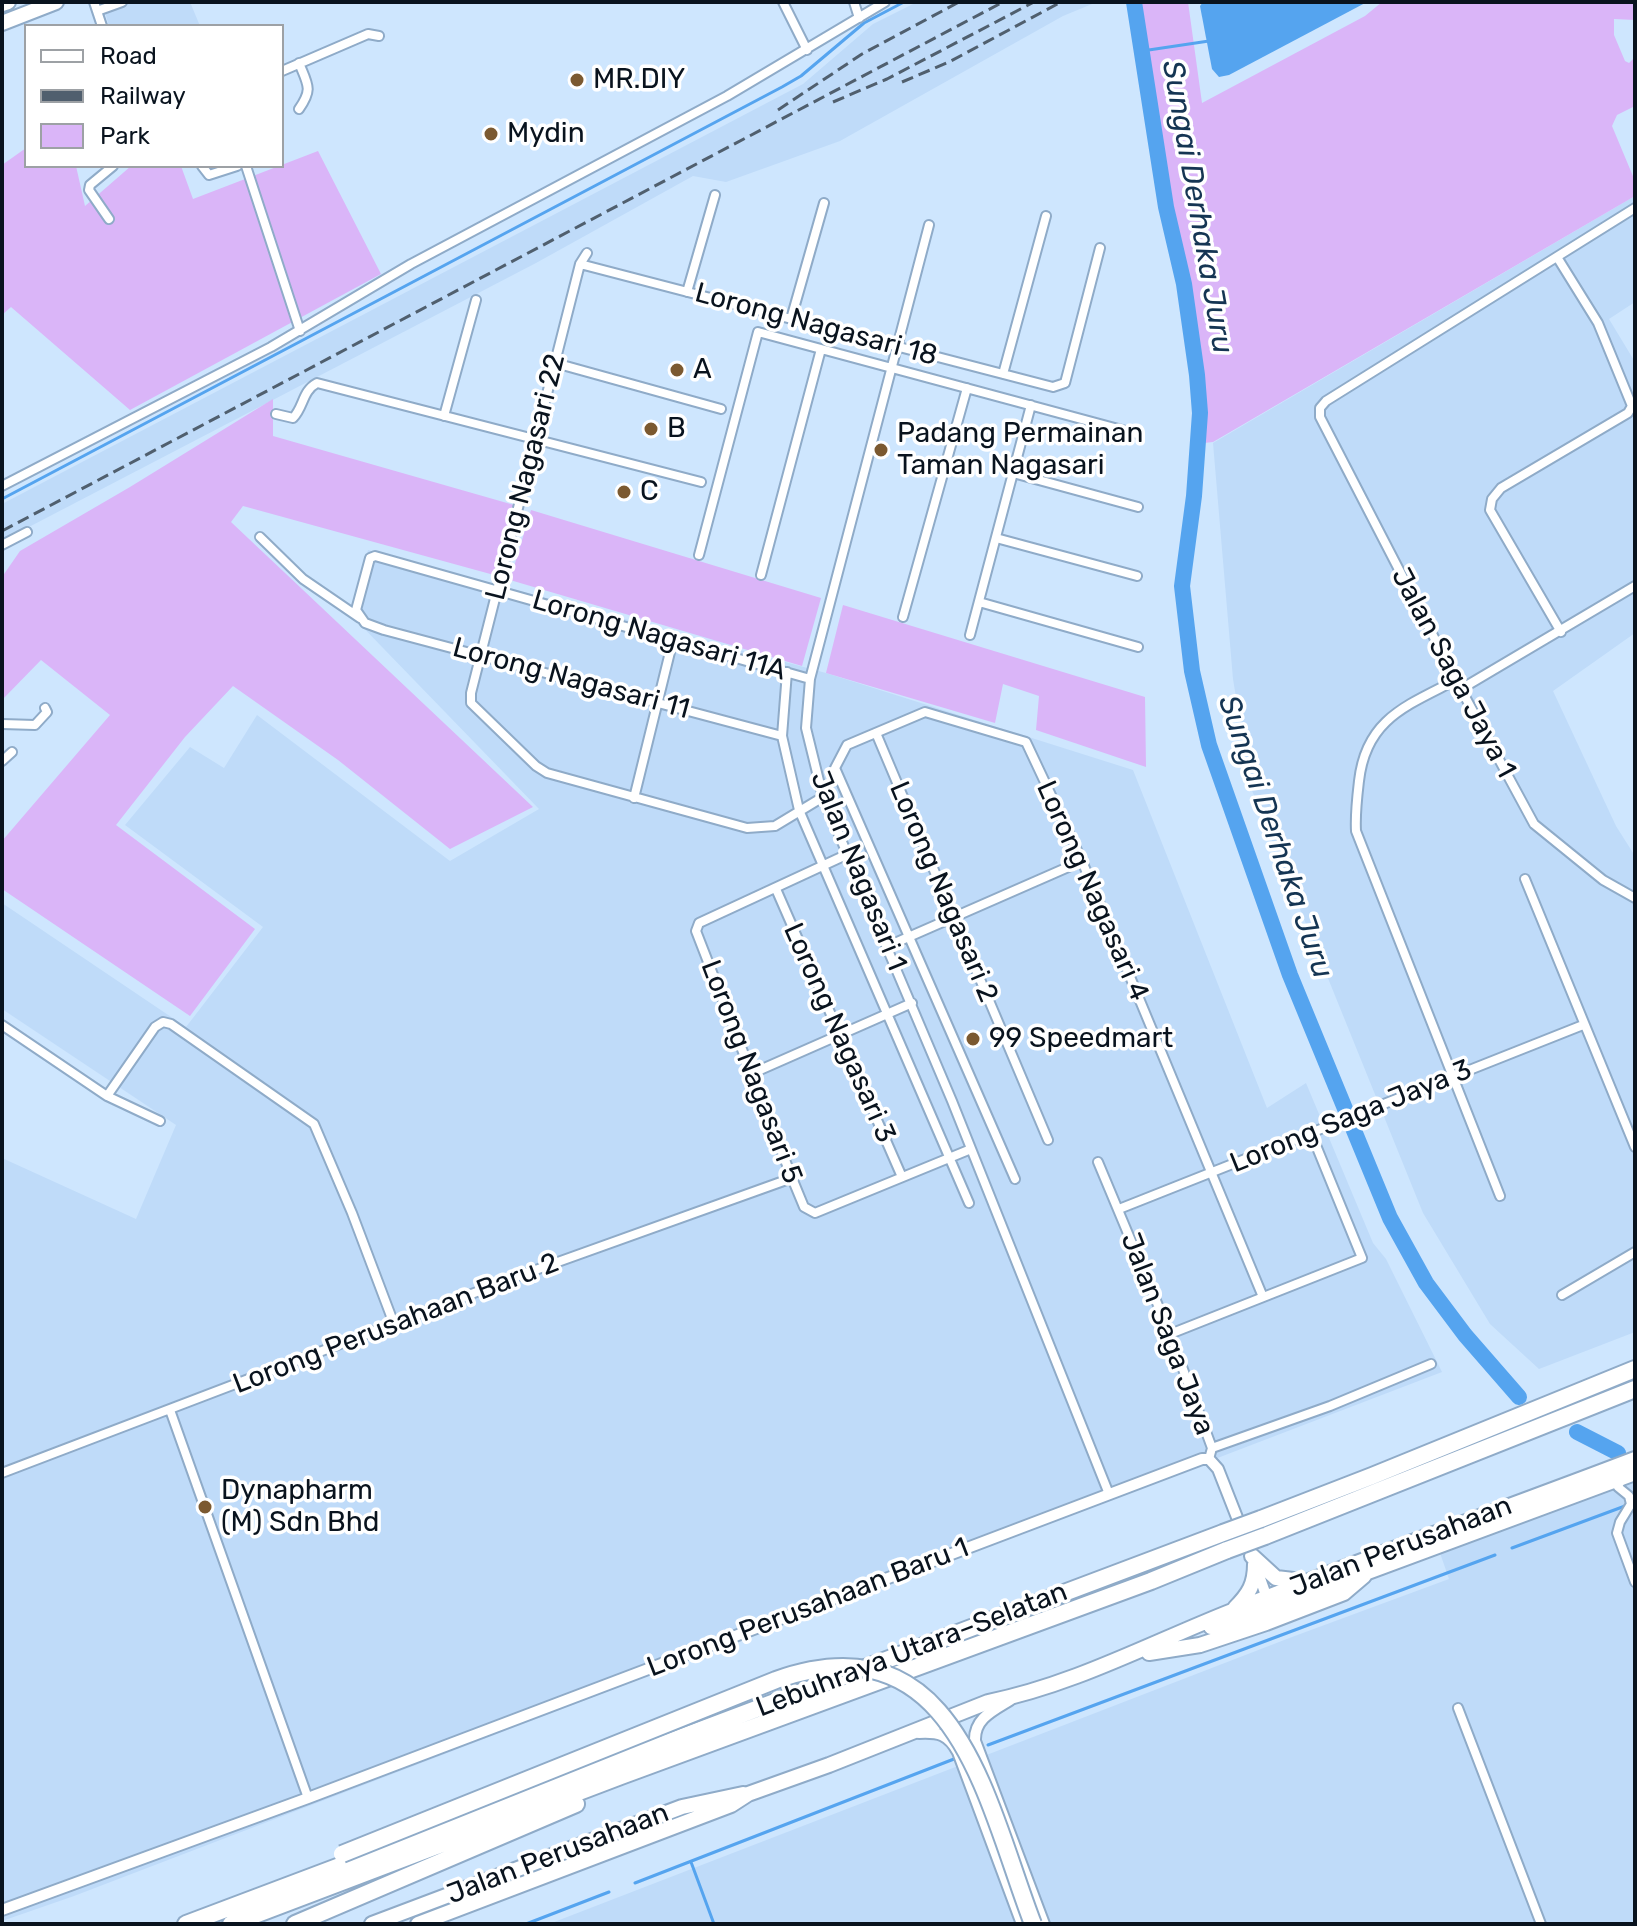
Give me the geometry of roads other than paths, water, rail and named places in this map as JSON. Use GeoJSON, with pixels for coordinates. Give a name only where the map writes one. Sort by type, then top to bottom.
{"type":"FeatureCollection","features":[{"type":"Feature","properties":{"kind":"highway","name":"Lebuhraya Utara–Selatan"},"geometry":{"type":"LineString","coordinates":[[186,1924],[1261,1519],[1635,1369]]}},
{"type":"Feature","properties":{"kind":"highway","name":"Lebuhraya Utara–Selatan"},"geometry":{"type":"LineString","coordinates":[[231,1924],[621,1776],[1151,1581],[1635,1389]]}},
{"type":"Feature","properties":{"kind":"highway"},"geometry":{"type":"LineString","coordinates":[[312,1876],[342,1854],[776,1680],[811,1669],[845,1666],[878,1673],[906,1684],[930,1701],[947,1719],[971,1756],[1033,1924]]}},
{"type":"Feature","properties":{"kind":"highway"},"geometry":{"type":"LineString","coordinates":[[295,1924],[602,1792],[621,1776]]}},
{"type":"Feature","properties":{"kind":"main road"},"geometry":{"type":"LineString","coordinates":[[2,4],[8,2]]}},
{"type":"Feature","properties":{"kind":"main road"},"geometry":{"type":"LineString","coordinates":[[2,23],[56,2]]}},
{"type":"Feature","properties":{"kind":"main road","name":"Jalan Perusahaan"},"geometry":{"type":"LineString","coordinates":[[372,1924],[682,1807],[748,1794],[988,1702],[1015,1697],[1125,1657],[1232,1611],[1268,1610],[1313,1580],[1635,1459]]}},
{"type":"Feature","properties":{"kind":"main road","name":"Jalan Perusahaan"},"geometry":{"type":"LineString","coordinates":[[1168,1638],[1344,1593],[1368,1572],[1628,1475]]}},
{"type":"Feature","properties":{"kind":"main road"},"geometry":{"type":"LineString","coordinates":[[1253,1560],[1276,1578],[1313,1580]]}},
{"type":"Feature","properties":{"kind":"main road"},"geometry":{"type":"LineString","coordinates":[[1232,1611],[1251,1590],[1255,1577],[1253,1560]]}},
{"type":"Feature","properties":{"kind":"main road"},"geometry":{"type":"LineString","coordinates":[[1125,1657],[1191,1647],[1268,1610]]}},
{"type":"Feature","properties":{"kind":"main road","name":"Jalan Perusahaan"},"geometry":{"type":"LineString","coordinates":[[418,1924],[731,1805],[748,1794]]}},
{"type":"Feature","properties":{"kind":"main road"},"geometry":{"type":"LineString","coordinates":[[602,1837],[608,1852]]}},
{"type":"Feature","properties":{"kind":"street"},"geometry":{"type":"LineString","coordinates":[[95,7],[122,2]]}},
{"type":"Feature","properties":{"kind":"street"},"geometry":{"type":"LineString","coordinates":[[783,2],[807,50]]}},
{"type":"Feature","properties":{"kind":"street"},"geometry":{"type":"LineString","coordinates":[[854,2],[859,18]]}},
{"type":"Feature","properties":{"kind":"street"},"geometry":{"type":"LineString","coordinates":[[2,486],[300,331],[369,287],[603,164],[807,50],[885,2]]}},
{"type":"Feature","properties":{"kind":"street"},"geometry":{"type":"LineString","coordinates":[[284,70],[368,34],[379,36]]}},
{"type":"Feature","properties":{"kind":"street"},"geometry":{"type":"LineString","coordinates":[[299,63],[309,88],[299,109]]}},
{"type":"Feature","properties":{"kind":"street"},"geometry":{"type":"LineString","coordinates":[[109,219],[89,190],[90,185],[111,168]]}},
{"type":"Feature","properties":{"kind":"street"},"geometry":{"type":"LineString","coordinates":[[203,168],[209,175],[231,168]]}},
{"type":"Feature","properties":{"kind":"street"},"geometry":{"type":"LineString","coordinates":[[247,168],[300,331]]}},
{"type":"Feature","properties":{"kind":"street"},"geometry":{"type":"LineString","coordinates":[[687,292],[715,195]]}},
{"type":"Feature","properties":{"kind":"street"},"geometry":{"type":"LineString","coordinates":[[791,319],[824,203]]}},
{"type":"Feature","properties":{"kind":"street"},"geometry":{"type":"LineString","coordinates":[[1561,632],[1490,510],[1492,499],[1501,488],[1628,413],[1632,406],[1598,323],[1557,257],[1635,208]]}},
{"type":"Feature","properties":{"kind":"street"},"geometry":{"type":"LineString","coordinates":[[1003,374],[1046,216]]}},
{"type":"Feature","properties":{"kind":"street","name":"Jalan Nagasari 1"},"geometry":{"type":"LineString","coordinates":[[929,225],[810,679],[806,728],[823,797],[912,1003],[1109,1494]]}},
{"type":"Feature","properties":{"kind":"street","name":"Lorong Nagasari 18"},"geometry":{"type":"LineString","coordinates":[[580,264],[1053,387],[1065,383],[1100,248]]}},
{"type":"Feature","properties":{"kind":"street","name":"Lorong Nagasari 22"},"geometry":{"type":"LineString","coordinates":[[587,253],[580,264],[480,655],[471,703],[547,773],[634,798]]}},
{"type":"Feature","properties":{"kind":"street","name":"Jalan Saga Jaya 1"},"geometry":{"type":"LineString","coordinates":[[1557,257],[1326,401],[1320,408],[1320,417],[1534,824],[1603,880],[1635,898]]}},
{"type":"Feature","properties":{"kind":"street"},"geometry":{"type":"LineString","coordinates":[[444,416],[476,300]]}},
{"type":"Feature","properties":{"kind":"street"},"geometry":{"type":"LineString","coordinates":[[699,555],[758,332],[1137,434]]}},
{"type":"Feature","properties":{"kind":"street"},"geometry":{"type":"LineString","coordinates":[[761,575],[821,349]]}},
{"type":"Feature","properties":{"kind":"street"},"geometry":{"type":"LineString","coordinates":[[555,363],[721,409]]}},
{"type":"Feature","properties":{"kind":"street"},"geometry":{"type":"LineString","coordinates":[[276,414],[293,418],[305,392],[317,383],[701,482]]}},
{"type":"Feature","properties":{"kind":"street"},"geometry":{"type":"LineString","coordinates":[[903,617],[967,388]]}},
{"type":"Feature","properties":{"kind":"street"},"geometry":{"type":"LineString","coordinates":[[970,635],[1031,405]]}},
{"type":"Feature","properties":{"kind":"street"},"geometry":{"type":"LineString","coordinates":[[1013,473],[1138,507]]}},
{"type":"Feature","properties":{"kind":"street"},"geometry":{"type":"LineString","coordinates":[[2,545],[27,532]]}},
{"type":"Feature","properties":{"kind":"street","name":"Lorong Nagasari 11"},"geometry":{"type":"LineString","coordinates":[[260,537],[303,579],[361,619],[384,630],[782,736]]}},
{"type":"Feature","properties":{"kind":"street"},"geometry":{"type":"LineString","coordinates":[[996,538],[1137,576]]}},
{"type":"Feature","properties":{"kind":"street","name":"Lorong Nagasari 11A"},"geometry":{"type":"LineString","coordinates":[[361,619],[356,610],[370,558],[375,556],[810,679]]}},
{"type":"Feature","properties":{"kind":"street"},"geometry":{"type":"LineString","coordinates":[[1500,1196],[1356,831],[1361,761],[1373,735],[1406,706],[1459,685],[1561,632],[1635,586]]}},
{"type":"Feature","properties":{"kind":"street"},"geometry":{"type":"LineString","coordinates":[[979,602],[1138,647]]}},
{"type":"Feature","properties":{"kind":"street"},"geometry":{"type":"LineString","coordinates":[[673,640],[634,798],[747,828],[775,826],[823,797]]}},
{"type":"Feature","properties":{"kind":"street","name":"Jalan Nagasari 1"},"geometry":{"type":"LineString","coordinates":[[787,672],[782,736],[799,810],[969,1203]]}},
{"type":"Feature","properties":{"kind":"street"},"geometry":{"type":"LineString","coordinates":[[2,724],[35,725],[47,712],[45,708]]}},
{"type":"Feature","properties":{"kind":"street","name":"Lorong Nagasari 4"},"geometry":{"type":"LineString","coordinates":[[876,733],[925,712],[1026,742],[1082,861],[1263,1297]]}},
{"type":"Feature","properties":{"kind":"street"},"geometry":{"type":"LineString","coordinates":[[876,733],[847,745],[835,768],[1015,1179]]}},
{"type":"Feature","properties":{"kind":"street","name":"Lorong Nagasari 2"},"geometry":{"type":"LineString","coordinates":[[876,733],[1048,1140]]}},
{"type":"Feature","properties":{"kind":"street"},"geometry":{"type":"LineString","coordinates":[[2,761],[12,752]]}},
{"type":"Feature","properties":{"kind":"street"},"geometry":{"type":"LineString","coordinates":[[776,889],[848,854]]}},
{"type":"Feature","properties":{"kind":"street"},"geometry":{"type":"LineString","coordinates":[[888,946],[1082,861]]}},
{"type":"Feature","properties":{"kind":"street"},"geometry":{"type":"LineString","coordinates":[[1525,879],[1635,1147]]}},
{"type":"Feature","properties":{"kind":"street","name":"Lorong Nagasari 5"},"geometry":{"type":"LineString","coordinates":[[776,889],[699,923],[696,931],[804,1207],[815,1213],[902,1177]]}},
{"type":"Feature","properties":{"kind":"street","name":"Lorong Nagasari 3"},"geometry":{"type":"LineString","coordinates":[[776,889],[902,1177]]}},
{"type":"Feature","properties":{"kind":"street"},"geometry":{"type":"LineString","coordinates":[[753,1073],[912,1003]]}},
{"type":"Feature","properties":{"kind":"street"},"geometry":{"type":"LineString","coordinates":[[107,1096],[155,1027],[163,1022],[171,1024],[314,1124],[394,1324]]}},
{"type":"Feature","properties":{"kind":"street"},"geometry":{"type":"LineString","coordinates":[[2,1025],[107,1096],[160,1121]]}},
{"type":"Feature","properties":{"kind":"street","name":"Lorong Saga Jaya 3"},"geometry":{"type":"LineString","coordinates":[[1119,1209],[1583,1025]]}},
{"type":"Feature","properties":{"kind":"street"},"geometry":{"type":"LineString","coordinates":[[1170,1334],[1362,1258],[1311,1133]]}},
{"type":"Feature","properties":{"kind":"street"},"geometry":{"type":"LineString","coordinates":[[902,1177],[971,1149]]}},
{"type":"Feature","properties":{"kind":"street","name":"Jalan Saga Jaya"},"geometry":{"type":"LineString","coordinates":[[1098,1162],[1170,1334],[1210,1454]]}},
{"type":"Feature","properties":{"kind":"street","name":"Lorong Perusahaan Baru 2"},"geometry":{"type":"LineString","coordinates":[[2,1473],[394,1324],[792,1178]]}},
{"type":"Feature","properties":{"kind":"street"},"geometry":{"type":"LineString","coordinates":[[1562,1295],[1635,1252]]}},
{"type":"Feature","properties":{"kind":"street"},"geometry":{"type":"LineString","coordinates":[[1268,1610],[1253,1560],[1210,1454],[1431,1364]]}},
{"type":"Feature","properties":{"kind":"street"},"geometry":{"type":"LineString","coordinates":[[170,1410],[308,1798]]}},
{"type":"Feature","properties":{"kind":"street","name":"Lorong Perusahaan Baru 1"},"geometry":{"type":"LineString","coordinates":[[2,1910],[308,1798],[1210,1454]]}},
{"type":"Feature","properties":{"kind":"street"},"geometry":{"type":"LineString","coordinates":[[1628,1475],[1617,1483],[1629,1496],[1631,1504],[1617,1533],[1635,1582]]}},
{"type":"Feature","properties":{"kind":"street"},"geometry":{"type":"LineString","coordinates":[[1015,1697],[979,1722],[975,1741],[1044,1924]]}},
{"type":"Feature","properties":{"kind":"street"},"geometry":{"type":"LineString","coordinates":[[1458,1708],[1541,1924]]}},
{"type":"Feature","properties":{"kind":"street"},"geometry":{"type":"LineString","coordinates":[[909,1733],[943,1734],[953,1743],[1022,1924]]}},
{"type":"Feature","properties":{"kind":"water"},"geometry":{"type":"Polygon","coordinates":[[[1203,2],[1367,2],[1229,75],[1219,77],[1212,69],[1200,6],[1203,2]]]}},
{"type":"Feature","properties":{"kind":"waterway"},"geometry":{"type":"LineString","coordinates":[[2,499],[782,87],[801,76],[864,23],[904,2]]}},
{"type":"Feature","properties":{"kind":"waterway","name":"Sungai Derhaka Juru"},"geometry":{"type":"LineString","coordinates":[[1134,2],[1166,207],[1184,284],[1197,375],[1200,413],[1194,496],[1182,586],[1192,671],[1209,745],[1290,975],[1390,1218],[1426,1283],[1465,1335],[1519,1397]]}},
{"type":"Feature","properties":{"kind":"waterway"},"geometry":{"type":"LineString","coordinates":[[1142,51],[1209,41]]}},
{"type":"Feature","properties":{"kind":"waterway"},"geometry":{"type":"LineString","coordinates":[[1577,1432],[1618,1453]]}},
{"type":"Feature","properties":{"kind":"waterway"},"geometry":{"type":"LineString","coordinates":[[1512,1548],[1625,1506]]}},
{"type":"Feature","properties":{"kind":"waterway"},"geometry":{"type":"LineString","coordinates":[[988,1745],[1495,1555]]}},
{"type":"Feature","properties":{"kind":"waterway"},"geometry":{"type":"LineString","coordinates":[[635,1883],[954,1759]]}},
{"type":"Feature","properties":{"kind":"waterway"},"geometry":{"type":"LineString","coordinates":[[691,1862],[714,1924]]}},
{"type":"Feature","properties":{"kind":"waterway"},"geometry":{"type":"LineString","coordinates":[[526,1924],[609,1892]]}},
{"type":"Feature","properties":{"kind":"railway"},"geometry":{"type":"LineString","coordinates":[[778,110],[862,54],[959,2]]}},
{"type":"Feature","properties":{"kind":"railway"},"geometry":{"type":"LineString","coordinates":[[2,531],[1003,2]]}},
{"type":"Feature","properties":{"kind":"railway"},"geometry":{"type":"LineString","coordinates":[[833,102],[887,79],[1034,2]]}},
{"type":"Feature","properties":{"kind":"railway"},"geometry":{"type":"LineString","coordinates":[[902,82],[949,62],[1061,2]]}},
{"type":"Feature","properties":{"kind":"place","name":"MR.DIY"},"geometry":{"type":"Point","coordinates":[577,80]}},
{"type":"Feature","properties":{"kind":"place","name":"Mydin"},"geometry":{"type":"Point","coordinates":[491,134]}},
{"type":"Feature","properties":{"kind":"place","name":"A"},"geometry":{"type":"Point","coordinates":[677,370]}},
{"type":"Feature","properties":{"kind":"place","name":"B"},"geometry":{"type":"Point","coordinates":[651,429]}},
{"type":"Feature","properties":{"kind":"place","name":"Padang Permainan Taman Nagasari"},"geometry":{"type":"Point","coordinates":[881,450]}},
{"type":"Feature","properties":{"kind":"place","name":"C"},"geometry":{"type":"Point","coordinates":[624,492]}},
{"type":"Feature","properties":{"kind":"place","name":"99 Speedmart"},"geometry":{"type":"Point","coordinates":[973,1039]}},
{"type":"Feature","properties":{"kind":"place","name":"Dynapharm (M) Sdn Bhd"},"geometry":{"type":"Point","coordinates":[205,1507]}}]}
